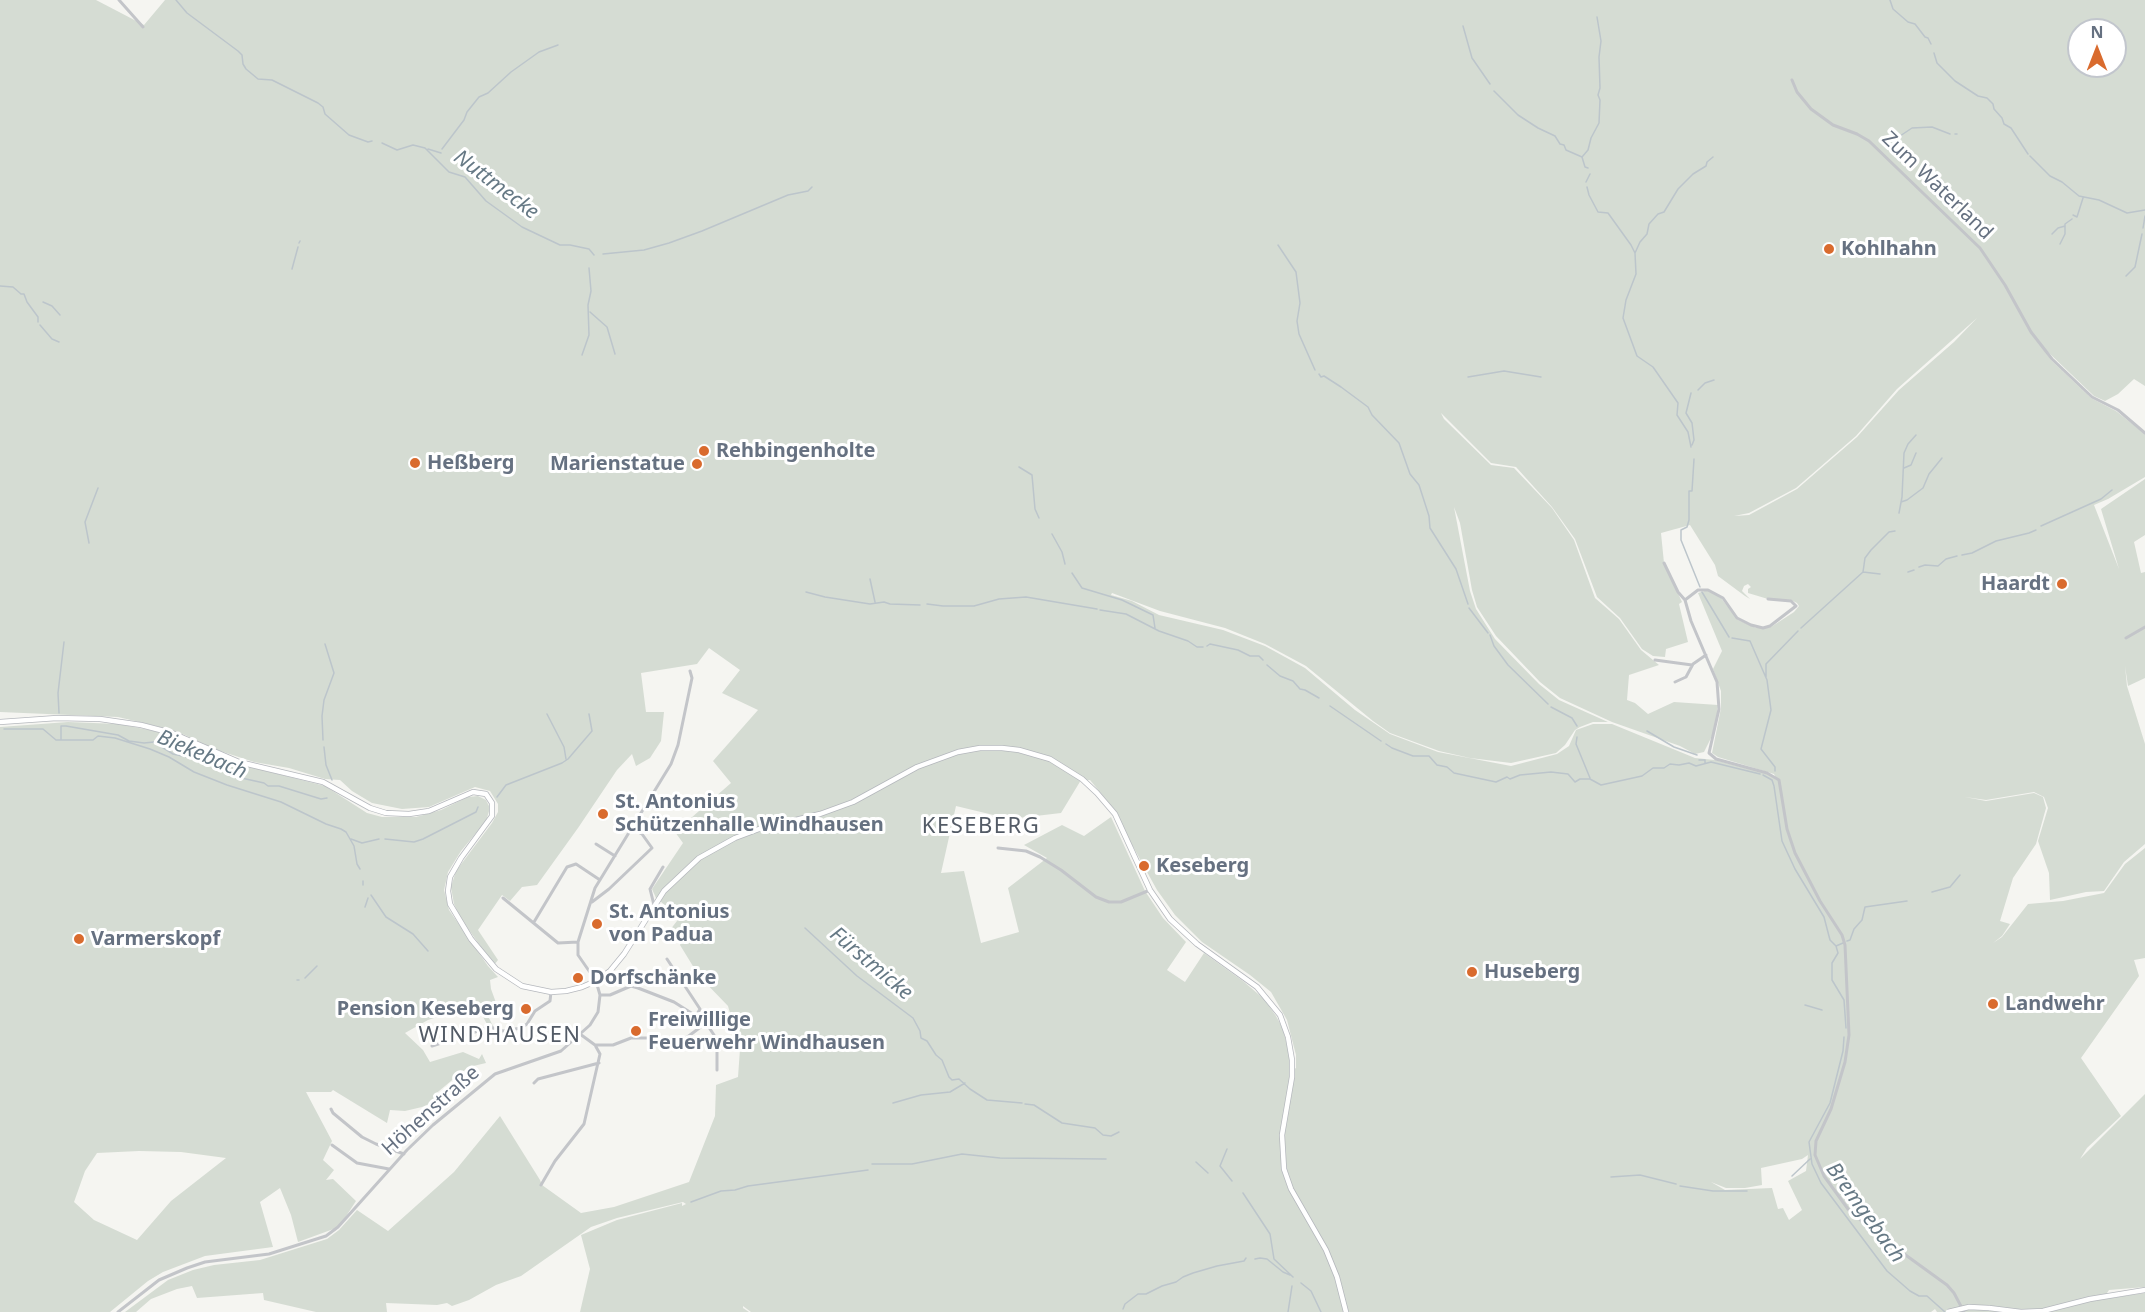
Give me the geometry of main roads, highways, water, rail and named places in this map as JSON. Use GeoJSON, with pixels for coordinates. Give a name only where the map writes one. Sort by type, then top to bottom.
{"type":"FeatureCollection","features":[{"type":"Feature","properties":{"kind":"main road"},"geometry":{"type":"LineString","coordinates":[[0,722],[57,718],[100,719],[149,727],[179,736],[240,762],[323,782],[370,808],[387,813],[409,814],[429,811],[472,792],[486,794],[492,803],[492,816],[450,877],[448,891],[450,904],[471,939],[496,969],[522,987],[551,992],[574,990],[596,981],[617,964],[654,905],[675,880],[699,858],[735,838],[853,802],[932,760],[958,752],[980,748],[1019,750],[1041,756],[1067,768],[1088,784],[1114,814],[1150,890],[1176,926],[1257,987],[1280,1015],[1288,1037],[1292,1060],[1292,1077],[1282,1142],[1286,1178],[1295,1198],[1326,1250],[1337,1277],[1346,1312]]}},
{"type":"Feature","properties":{"kind":"main road"},"geometry":{"type":"LineString","coordinates":[[1948,1312],[1969,1307],[2022,1312],[2043,1311],[2090,1299],[2145,1290]]}},
{"type":"Feature","properties":{"kind":"waterway","name":"Nuttmecke"},"geometry":{"type":"LineString","coordinates":[[176,0],[187,13],[238,51],[242,55],[246,69],[258,79],[272,80],[318,103],[323,107],[325,114],[349,135],[368,142],[372,141]]}},
{"type":"Feature","properties":{"kind":"waterway"},"geometry":{"type":"LineString","coordinates":[[1890,0],[1893,9],[1908,22],[1915,24],[1931,44]]}},
{"type":"Feature","properties":{"kind":"waterway"},"geometry":{"type":"LineString","coordinates":[[1582,157],[1588,150],[1599,123],[1601,41],[1597,17]]}},
{"type":"Feature","properties":{"kind":"waterway","name":"Bremgebach"},"geometry":{"type":"LineString","coordinates":[[1463,26],[1472,58],[1490,84]]}},
{"type":"Feature","properties":{"kind":"waterway"},"geometry":{"type":"LineString","coordinates":[[442,149],[479,97],[488,93],[511,72],[539,52],[558,45]]}},
{"type":"Feature","properties":{"kind":"waterway"},"geometry":{"type":"LineString","coordinates":[[1934,53],[1937,63],[1955,81],[1978,96],[1987,98],[1993,104],[2004,124],[2011,128],[2028,154]]}},
{"type":"Feature","properties":{"kind":"waterway","name":"Bremgebach"},"geometry":{"type":"LineString","coordinates":[[1494,91],[1518,115],[1555,136],[1566,150],[1582,157],[1585,167],[1588,168]]}},
{"type":"Feature","properties":{"kind":"waterway"},"geometry":{"type":"LineString","coordinates":[[1897,138],[1912,128],[1932,127],[1950,134]]}},
{"type":"Feature","properties":{"kind":"waterway","name":"Nuttmecke"},"geometry":{"type":"LineString","coordinates":[[382,143],[397,150],[413,145],[425,148],[449,172],[465,177],[486,201],[522,227],[560,245],[589,249],[594,255]]}},
{"type":"Feature","properties":{"kind":"waterway"},"geometry":{"type":"LineString","coordinates":[[428,149],[441,153]]}},
{"type":"Feature","properties":{"kind":"waterway"},"geometry":{"type":"LineString","coordinates":[[2030,156],[2050,176],[2062,182],[2079,196],[2099,200],[2127,213],[2145,210]]}},
{"type":"Feature","properties":{"kind":"waterway"},"geometry":{"type":"LineString","coordinates":[[1635,253],[1647,234],[1649,224],[1658,214],[1664,212],[1678,189],[1693,174],[1706,166],[1713,157]]}},
{"type":"Feature","properties":{"kind":"waterway","name":"Bremgebach"},"geometry":{"type":"LineString","coordinates":[[1586,182],[1590,174]]}},
{"type":"Feature","properties":{"kind":"waterway","name":"Nuttmecke"},"geometry":{"type":"LineString","coordinates":[[603,254],[644,250],[669,243],[788,195],[808,191],[812,187]]}},
{"type":"Feature","properties":{"kind":"waterway","name":"Bremgebach"},"geometry":{"type":"LineString","coordinates":[[1587,187],[1598,212],[1608,213],[1635,253],[1636,274],[1626,300],[1623,318],[1637,356],[1653,367],[1678,403],[1677,415],[1688,432],[1691,447]]}},
{"type":"Feature","properties":{"kind":"waterway"},"geometry":{"type":"LineString","coordinates":[[2073,215],[2077,217],[2083,198]]}},
{"type":"Feature","properties":{"kind":"waterway"},"geometry":{"type":"LineString","coordinates":[[2143,228],[2145,216]]}},
{"type":"Feature","properties":{"kind":"waterway"},"geometry":{"type":"LineString","coordinates":[[2060,244],[2065,234],[2065,224],[2072,219]]}},
{"type":"Feature","properties":{"kind":"waterway"},"geometry":{"type":"LineString","coordinates":[[2052,234],[2058,228],[2065,226]]}},
{"type":"Feature","properties":{"kind":"waterway"},"geometry":{"type":"LineString","coordinates":[[2126,276],[2135,267],[2142,234]]}},
{"type":"Feature","properties":{"kind":"waterway"},"geometry":{"type":"LineString","coordinates":[[1278,245],[1296,272],[1300,303],[1297,321],[1299,334],[1315,370]]}},
{"type":"Feature","properties":{"kind":"waterway"},"geometry":{"type":"LineString","coordinates":[[292,269],[298,247]]}},
{"type":"Feature","properties":{"kind":"waterway"},"geometry":{"type":"LineString","coordinates":[[582,355],[589,335],[588,305],[591,291],[589,268]]}},
{"type":"Feature","properties":{"kind":"waterway"},"geometry":{"type":"LineString","coordinates":[[0,286],[13,287],[24,294],[38,317],[38,322]]}},
{"type":"Feature","properties":{"kind":"waterway"},"geometry":{"type":"LineString","coordinates":[[43,302],[52,306],[60,315]]}},
{"type":"Feature","properties":{"kind":"waterway"},"geometry":{"type":"LineString","coordinates":[[590,312],[607,327],[615,354]]}},
{"type":"Feature","properties":{"kind":"waterway"},"geometry":{"type":"LineString","coordinates":[[40,325],[52,339],[59,342]]}},
{"type":"Feature","properties":{"kind":"waterway"},"geometry":{"type":"LineString","coordinates":[[1468,377],[1504,371],[1541,377]]}},
{"type":"Feature","properties":{"kind":"waterway"},"geometry":{"type":"LineString","coordinates":[[1319,374],[1368,407],[1372,415],[1399,443],[1410,474],[1419,485],[1429,516],[1430,528],[1456,569],[1468,604]]}},
{"type":"Feature","properties":{"kind":"waterway"},"geometry":{"type":"LineString","coordinates":[[1698,390],[1705,383],[1714,380]]}},
{"type":"Feature","properties":{"kind":"waterway"},"geometry":{"type":"LineString","coordinates":[[1691,393],[1686,413],[1692,423],[1694,440],[1692,445]]}},
{"type":"Feature","properties":{"kind":"waterway"},"geometry":{"type":"LineString","coordinates":[[1899,513],[1904,453],[1916,435]]}},
{"type":"Feature","properties":{"kind":"waterway"},"geometry":{"type":"LineString","coordinates":[[1904,468],[1911,465],[1916,453]]}},
{"type":"Feature","properties":{"kind":"waterway"},"geometry":{"type":"LineString","coordinates":[[1901,502],[1923,488],[1929,474],[1942,458]]}},
{"type":"Feature","properties":{"kind":"waterway","name":"Bremgebach"},"geometry":{"type":"LineString","coordinates":[[1694,459],[1692,491],[1689,491],[1689,520],[1687,527],[1681,530],[1681,540],[1700,587]]}},
{"type":"Feature","properties":{"kind":"waterway"},"geometry":{"type":"LineString","coordinates":[[1019,467],[1032,475],[1035,509],[1039,518]]}},
{"type":"Feature","properties":{"kind":"waterway"},"geometry":{"type":"LineString","coordinates":[[89,543],[85,522],[98,488]]}},
{"type":"Feature","properties":{"kind":"waterway"},"geometry":{"type":"LineString","coordinates":[[2041,526],[2101,499],[2112,490]]}},
{"type":"Feature","properties":{"kind":"waterway"},"geometry":{"type":"LineString","coordinates":[[1962,555],[1972,553],[1996,541],[2036,530]]}},
{"type":"Feature","properties":{"kind":"waterway"},"geometry":{"type":"LineString","coordinates":[[1801,628],[1863,572],[1865,558],[1871,550],[1889,532],[1895,531]]}},
{"type":"Feature","properties":{"kind":"waterway"},"geometry":{"type":"LineString","coordinates":[[1052,534],[1062,552],[1065,564]]}},
{"type":"Feature","properties":{"kind":"waterway"},"geometry":{"type":"LineString","coordinates":[[1919,567],[1938,566],[1946,559],[1957,556]]}},
{"type":"Feature","properties":{"kind":"waterway"},"geometry":{"type":"LineString","coordinates":[[1908,572],[1914,570]]}},
{"type":"Feature","properties":{"kind":"waterway"},"geometry":{"type":"LineString","coordinates":[[1863,572],[1880,574]]}},
{"type":"Feature","properties":{"kind":"waterway"},"geometry":{"type":"LineString","coordinates":[[1072,573],[1082,588],[1122,600],[1153,615],[1155,628]]}},
{"type":"Feature","properties":{"kind":"waterway"},"geometry":{"type":"LineString","coordinates":[[870,579],[875,602]]}},
{"type":"Feature","properties":{"kind":"waterway"},"geometry":{"type":"LineString","coordinates":[[806,592],[870,604],[884,602],[920,605]]}},
{"type":"Feature","properties":{"kind":"waterway","name":"Bremgebach"},"geometry":{"type":"LineString","coordinates":[[1702,592],[1729,637]]}},
{"type":"Feature","properties":{"kind":"waterway"},"geometry":{"type":"LineString","coordinates":[[927,604],[974,606],[999,599],[1026,597],[1097,609]]}},
{"type":"Feature","properties":{"kind":"waterway"},"geometry":{"type":"LineString","coordinates":[[1469,608],[1488,633]]}},
{"type":"Feature","properties":{"kind":"waterway"},"geometry":{"type":"LineString","coordinates":[[1100,610],[1126,614],[1159,631],[1188,641],[1197,647],[1203,647]]}},
{"type":"Feature","properties":{"kind":"waterway"},"geometry":{"type":"LineString","coordinates":[[1766,677],[1766,664],[1798,631]]}},
{"type":"Feature","properties":{"kind":"waterway"},"geometry":{"type":"LineString","coordinates":[[1490,635],[1494,646],[1508,665],[1548,704]]}},
{"type":"Feature","properties":{"kind":"waterway","name":"Bremgebach"},"geometry":{"type":"LineString","coordinates":[[1732,638],[1750,641],[1767,680],[1771,710],[1761,749],[1775,767],[1775,771]]}},
{"type":"Feature","properties":{"kind":"waterway"},"geometry":{"type":"LineString","coordinates":[[59,713],[58,693],[64,642]]}},
{"type":"Feature","properties":{"kind":"waterway"},"geometry":{"type":"LineString","coordinates":[[323,740],[324,700],[334,673],[325,644]]}},
{"type":"Feature","properties":{"kind":"waterway"},"geometry":{"type":"LineString","coordinates":[[1207,646],[1210,644],[1238,650],[1250,656],[1259,656],[1263,660]]}},
{"type":"Feature","properties":{"kind":"waterway"},"geometry":{"type":"LineString","coordinates":[[1267,665],[1280,676],[1293,681],[1300,689],[1319,698]]}},
{"type":"Feature","properties":{"kind":"waterway"},"geometry":{"type":"LineString","coordinates":[[1330,706],[1381,741]]}},
{"type":"Feature","properties":{"kind":"waterway"},"geometry":{"type":"LineString","coordinates":[[1551,707],[1572,718],[1577,726]]}},
{"type":"Feature","properties":{"kind":"waterway"},"geometry":{"type":"LineString","coordinates":[[547,714],[564,747],[566,759]]}},
{"type":"Feature","properties":{"kind":"waterway"},"geometry":{"type":"LineString","coordinates":[[497,797],[506,785],[568,759],[592,731],[589,714]]}},
{"type":"Feature","properties":{"kind":"waterway"},"geometry":{"type":"LineString","coordinates":[[61,740],[61,726],[66,726],[118,735],[129,741],[154,742],[173,754],[200,760],[237,777],[268,786],[279,786],[321,799],[327,798]]}},
{"type":"Feature","properties":{"kind":"waterway","name":"Biekebach"},"geometry":{"type":"LineString","coordinates":[[4,729],[43,729],[56,740],[93,740],[98,736],[115,738],[150,749],[194,772],[281,802],[341,829],[346,832],[354,846],[360,869]]}},
{"type":"Feature","properties":{"kind":"waterway"},"geometry":{"type":"LineString","coordinates":[[1647,731],[1674,747],[1697,755]]}},
{"type":"Feature","properties":{"kind":"waterway"},"geometry":{"type":"LineString","coordinates":[[1577,737],[1576,744],[1590,778]]}},
{"type":"Feature","properties":{"kind":"waterway"},"geometry":{"type":"LineString","coordinates":[[1386,744],[1413,756],[1429,756],[1437,765],[1447,767],[1454,773],[1496,782],[1507,777],[1510,779],[1520,775],[1551,772],[1568,774],[1575,782],[1580,779],[1590,779],[1601,785],[1642,776],[1653,768],[1664,768],[1670,764],[1689,763],[1696,766],[1711,762],[1760,774]]}},
{"type":"Feature","properties":{"kind":"waterway"},"geometry":{"type":"LineString","coordinates":[[324,747],[326,765],[332,780]]}},
{"type":"Feature","properties":{"kind":"waterway"},"geometry":{"type":"LineString","coordinates":[[1699,760],[1705,760],[1705,763]]}},
{"type":"Feature","properties":{"kind":"waterway","name":"Bremgebach"},"geometry":{"type":"LineString","coordinates":[[1763,775],[1772,780],[1774,786],[1782,841],[1795,869],[1824,917],[1830,940],[1836,946],[1838,953],[1832,963],[1832,980],[1844,1000],[1846,1028]]}},
{"type":"Feature","properties":{"kind":"waterway"},"geometry":{"type":"LineString","coordinates":[[385,839],[414,842],[423,839],[476,812],[478,807]]}},
{"type":"Feature","properties":{"kind":"waterway"},"geometry":{"type":"LineString","coordinates":[[351,839],[362,843],[379,839]]}},
{"type":"Feature","properties":{"kind":"waterway"},"geometry":{"type":"LineString","coordinates":[[1932,892],[1950,887],[1960,875]]}},
{"type":"Feature","properties":{"kind":"waterway","name":"Biekebach"},"geometry":{"type":"LineString","coordinates":[[371,895],[386,917],[413,934],[428,951]]}},
{"type":"Feature","properties":{"kind":"waterway"},"geometry":{"type":"LineString","coordinates":[[365,907],[368,898]]}},
{"type":"Feature","properties":{"kind":"waterway"},"geometry":{"type":"LineString","coordinates":[[1847,941],[1850,940],[1854,929],[1862,920],[1865,907],[1907,901]]}},
{"type":"Feature","properties":{"kind":"waterway","name":"Fürstmicke"},"geometry":{"type":"LineString","coordinates":[[805,928],[857,976],[913,1018],[921,1038],[927,1041],[942,1060],[952,1080],[959,1079],[987,1100],[1022,1103]]}},
{"type":"Feature","properties":{"kind":"waterway","name":"Bremgebach"},"geometry":{"type":"LineString","coordinates":[[1836,946],[1843,943]]}},
{"type":"Feature","properties":{"kind":"waterway"},"geometry":{"type":"LineString","coordinates":[[305,978],[317,966]]}},
{"type":"Feature","properties":{"kind":"waterway"},"geometry":{"type":"LineString","coordinates":[[1805,1005],[1822,1010]]}},
{"type":"Feature","properties":{"kind":"waterway","name":"Bremgebach"},"geometry":{"type":"LineString","coordinates":[[1844,1037],[1843,1051],[1830,1103],[1809,1142],[1812,1164],[1821,1183],[1887,1271],[1910,1291],[1919,1296],[1927,1296],[1945,1312]]}},
{"type":"Feature","properties":{"kind":"waterway"},"geometry":{"type":"LineString","coordinates":[[893,1103],[921,1095],[950,1092],[965,1083]]}},
{"type":"Feature","properties":{"kind":"waterway","name":"Fürstmicke"},"geometry":{"type":"LineString","coordinates":[[1025,1104],[1034,1105],[1062,1123],[1095,1128],[1103,1135],[1111,1136],[1119,1132]]}},
{"type":"Feature","properties":{"kind":"waterway"},"geometry":{"type":"LineString","coordinates":[[1227,1149],[1220,1166],[1232,1181]]}},
{"type":"Feature","properties":{"kind":"waterway"},"geometry":{"type":"LineString","coordinates":[[872,1164],[912,1164],[962,1154],[1000,1158],[1106,1159]]}},
{"type":"Feature","properties":{"kind":"waterway"},"geometry":{"type":"LineString","coordinates":[[1792,1176],[1810,1159]]}},
{"type":"Feature","properties":{"kind":"waterway","name":"Fürstmicke"},"geometry":{"type":"LineString","coordinates":[[1196,1162],[1208,1173]]}},
{"type":"Feature","properties":{"kind":"waterway"},"geometry":{"type":"LineString","coordinates":[[691,1202],[721,1191],[748,1186],[868,1170]]}},
{"type":"Feature","properties":{"kind":"waterway"},"geometry":{"type":"LineString","coordinates":[[1611,1177],[1640,1175],[1676,1184]]}},
{"type":"Feature","properties":{"kind":"waterway"},"geometry":{"type":"LineString","coordinates":[[1680,1186],[1713,1191],[1747,1191]]}},
{"type":"Feature","properties":{"kind":"waterway","name":"Fürstmicke"},"geometry":{"type":"LineString","coordinates":[[1243,1193],[1270,1234],[1274,1259],[1293,1277]]}},
{"type":"Feature","properties":{"kind":"waterway"},"geometry":{"type":"LineString","coordinates":[[1123,1309],[1125,1304],[1138,1294],[1146,1294],[1193,1273],[1244,1261],[1246,1258]]}},
{"type":"Feature","properties":{"kind":"waterway"},"geometry":{"type":"LineString","coordinates":[[1255,1259],[1267,1259],[1290,1275]]}},
{"type":"Feature","properties":{"kind":"waterway"},"geometry":{"type":"LineString","coordinates":[[1301,1283],[1311,1291],[1321,1312]]}},
{"type":"Feature","properties":{"kind":"waterway","name":"Fürstmicke"},"geometry":{"type":"LineString","coordinates":[[1288,1312],[1292,1286]]}},
{"type":"Feature","properties":{"kind":"place","name":"Kohlhahn"},"geometry":{"type":"Point","coordinates":[1829,249]}},
{"type":"Feature","properties":{"kind":"place","name":"Rehbingenholte"},"geometry":{"type":"Point","coordinates":[704,451]}},
{"type":"Feature","properties":{"kind":"place","name":"Heßberg"},"geometry":{"type":"Point","coordinates":[415,463]}},
{"type":"Feature","properties":{"kind":"place","name":"Marienstatue"},"geometry":{"type":"Point","coordinates":[697,464]}},
{"type":"Feature","properties":{"kind":"place","name":"Haardt"},"geometry":{"type":"Point","coordinates":[2062,584]}},
{"type":"Feature","properties":{"kind":"place","name":"St. Antonius Schützenhalle Windhausen"},"geometry":{"type":"Point","coordinates":[603,814]}},
{"type":"Feature","properties":{"kind":"place","name":"Keseberg"},"geometry":{"type":"Point","coordinates":[1144,866]}},
{"type":"Feature","properties":{"kind":"place","name":"St. Antonius von Padua"},"geometry":{"type":"Point","coordinates":[597,924]}},
{"type":"Feature","properties":{"kind":"place","name":"Varmerskopf"},"geometry":{"type":"Point","coordinates":[79,939]}},
{"type":"Feature","properties":{"kind":"place","name":"Huseberg"},"geometry":{"type":"Point","coordinates":[1472,972]}},
{"type":"Feature","properties":{"kind":"place","name":"Dorfschänke"},"geometry":{"type":"Point","coordinates":[578,978]}},
{"type":"Feature","properties":{"kind":"place","name":"Landwehr"},"geometry":{"type":"Point","coordinates":[1993,1004]}},
{"type":"Feature","properties":{"kind":"place","name":"Pension Keseberg"},"geometry":{"type":"Point","coordinates":[526,1009]}},
{"type":"Feature","properties":{"kind":"place","name":"Freiwillige Feuerwehr Windhausen"},"geometry":{"type":"Point","coordinates":[636,1031]}},
{"type":"Feature","properties":{"kind":"district","name":"KESEBERG"},"geometry":{"type":"Point","coordinates":[981,827]}},
{"type":"Feature","properties":{"kind":"district","name":"WINDHAUSEN"},"geometry":{"type":"Point","coordinates":[500,1036]}}]}
